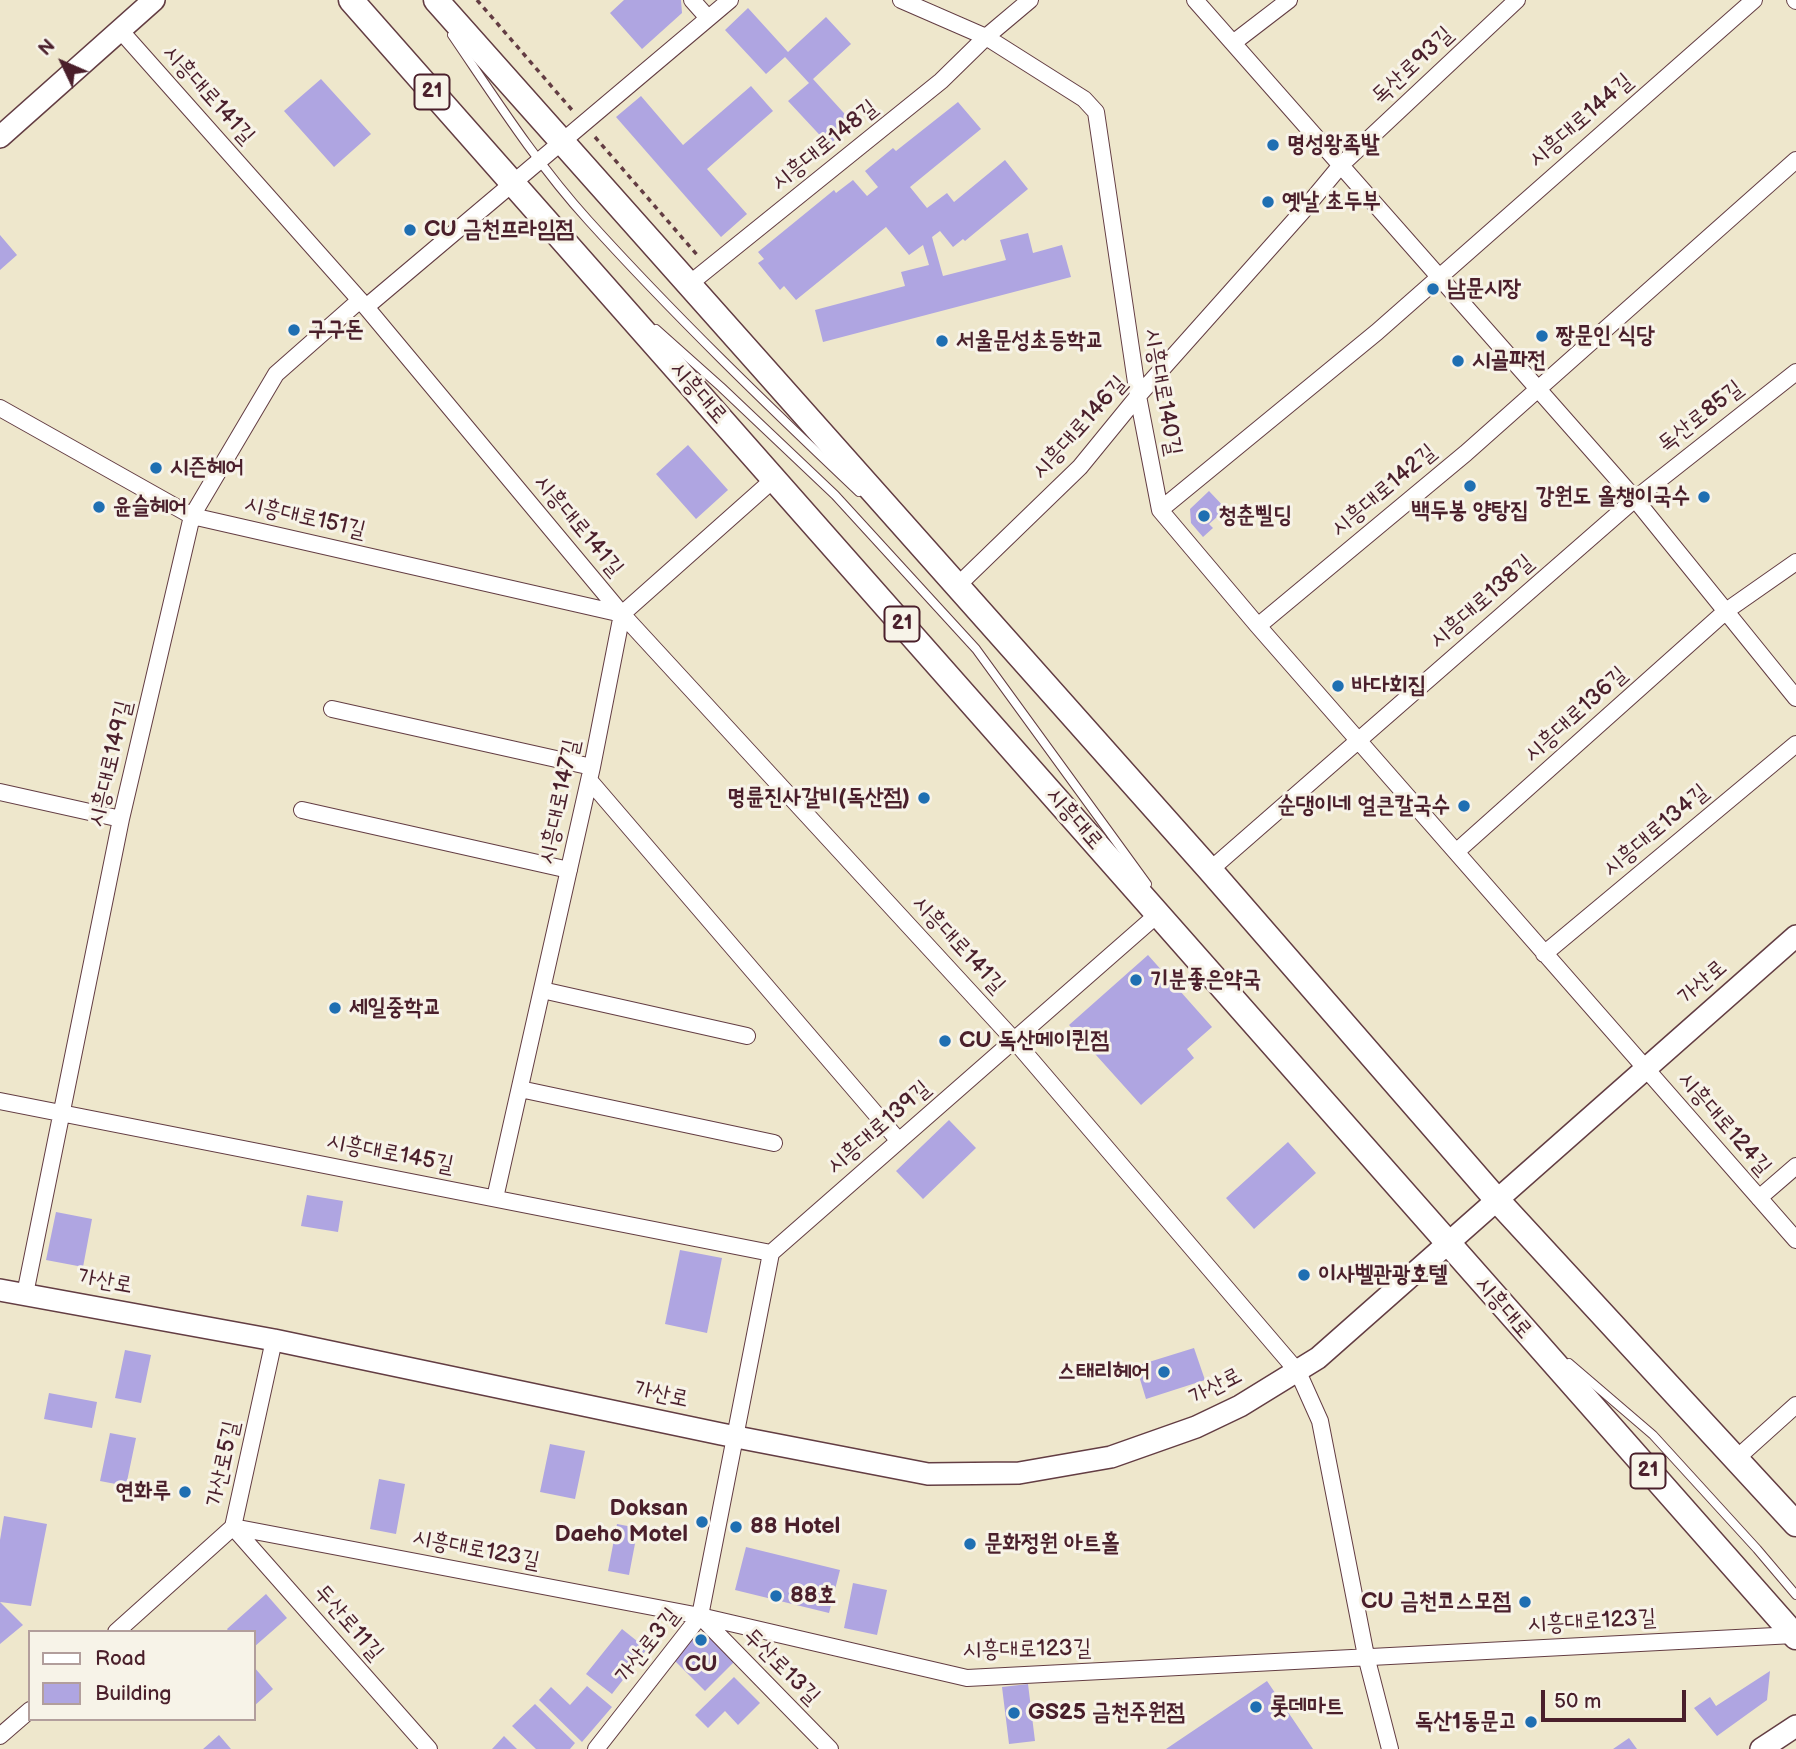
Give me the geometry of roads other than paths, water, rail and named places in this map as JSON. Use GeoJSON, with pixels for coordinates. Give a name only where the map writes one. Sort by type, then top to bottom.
{"type":"FeatureCollection","features":[{"type":"Feature","properties":{"kind":"main road"},"geometry":{"type":"LineString","coordinates":[[0,137],[154,0]]}},
{"type":"Feature","properties":{"kind":"main road","name":"시흥대로"},"geometry":{"type":"LineString","coordinates":[[351,0],[774,479],[1158,907],[1216,979],[1447,1244],[1795,1636]]}},
{"type":"Feature","properties":{"kind":"main road"},"geometry":{"type":"LineString","coordinates":[[436,0],[1210,870],[1497,1200],[1796,1524]]}},
{"type":"Feature","properties":{"kind":"main road","name":"가산로"},"geometry":{"type":"LineString","coordinates":[[0,1290],[274,1340],[736,1437],[929,1474],[1020,1473],[1111,1457],[1196,1427],[1240,1406],[1318,1358],[1796,936]]}},
{"type":"Feature","properties":{"kind":"main road"},"geometry":{"type":"LineString","coordinates":[[1762,1749],[1796,1726]]}},
{"type":"Feature","properties":{"kind":"street"},"geometry":{"type":"LineString","coordinates":[[692,0],[708,18]]}},
{"type":"Feature","properties":{"kind":"street","name":"시흥대로149길"},"geometry":{"type":"LineString","coordinates":[[25,1294],[121,819],[192,516],[276,374],[513,184],[730,0]]}},
{"type":"Feature","properties":{"kind":"street"},"geometry":{"type":"LineString","coordinates":[[901,0],[986,37]]}},
{"type":"Feature","properties":{"kind":"street","name":"시흥대로148길"},"geometry":{"type":"LineString","coordinates":[[688,285],[941,81],[986,37],[1030,0]]}},
{"type":"Feature","properties":{"kind":"street"},"geometry":{"type":"LineString","coordinates":[[1195,0],[1635,499],[1796,698]]}},
{"type":"Feature","properties":{"kind":"street"},"geometry":{"type":"LineString","coordinates":[[1233,43],[1289,0]]}},
{"type":"Feature","properties":{"kind":"street","name":"독산로93길"},"geometry":{"type":"LineString","coordinates":[[1341,165],[1517,0]]}},
{"type":"Feature","properties":{"kind":"street","name":"시흥대로144길"},"geometry":{"type":"LineString","coordinates":[[1160,510],[1377,332],[1754,0]]}},
{"type":"Feature","properties":{"kind":"street","name":"시흥대로141길"},"geometry":{"type":"LineString","coordinates":[[120,30],[363,304],[622,614],[1014,1040]]}},
{"type":"Feature","properties":{"kind":"street","name":"시흥대로140길"},"geometry":{"type":"LineString","coordinates":[[986,37],[1084,99],[1096,112],[1138,396],[1160,510],[1359,740]]}},
{"type":"Feature","properties":{"kind":"street","name":"시흥대로142길"},"geometry":{"type":"LineString","coordinates":[[1258,626],[1466,453],[1796,160]]}},
{"type":"Feature","properties":{"kind":"street","name":"시흥대로146길"},"geometry":{"type":"LineString","coordinates":[[957,587],[1080,467],[1138,396],[1341,165]]}},
{"type":"Feature","properties":{"kind":"street","name":"독산로85길"},"geometry":{"type":"LineString","coordinates":[[1635,499],[1796,372]]}},
{"type":"Feature","properties":{"kind":"street","name":"시흥대로151길"},"geometry":{"type":"LineString","coordinates":[[0,408],[192,516],[622,614]]}},
{"type":"Feature","properties":{"kind":"street"},"geometry":{"type":"LineString","coordinates":[[622,614],[774,479]]}},
{"type":"Feature","properties":{"kind":"street","name":"시흥대로138길"},"geometry":{"type":"LineString","coordinates":[[1210,870],[1635,499]]}},
{"type":"Feature","properties":{"kind":"street","name":"시흥대로136길"},"geometry":{"type":"LineString","coordinates":[[1456,852],[1726,611],[1796,562]]}},
{"type":"Feature","properties":{"kind":"street","name":"시흥대로147길"},"geometry":{"type":"LineString","coordinates":[[495,1198],[591,773],[622,614]]}},
{"type":"Feature","properties":{"kind":"street"},"geometry":{"type":"LineString","coordinates":[[332,709],[591,773],[899,1141]]}},
{"type":"Feature","properties":{"kind":"street"},"geometry":{"type":"LineString","coordinates":[[1359,740],[1645,1069]]}},
{"type":"Feature","properties":{"kind":"street","name":"시흥대로134길"},"geometry":{"type":"LineString","coordinates":[[1544,954],[1796,744]]}},
{"type":"Feature","properties":{"kind":"street"},"geometry":{"type":"LineString","coordinates":[[0,792],[121,819]]}},
{"type":"Feature","properties":{"kind":"street"},"geometry":{"type":"LineString","coordinates":[[302,810],[569,870]]}},
{"type":"Feature","properties":{"kind":"street","name":"시흥대로139길"},"geometry":{"type":"LineString","coordinates":[[771,1253],[1014,1040],[1158,907]]}},
{"type":"Feature","properties":{"kind":"street"},"geometry":{"type":"LineString","coordinates":[[542,990],[747,1036]]}},
{"type":"Feature","properties":{"kind":"street"},"geometry":{"type":"LineString","coordinates":[[1014,1040],[1298,1372],[1320,1421],[1366,1657],[1390,1749]]}},
{"type":"Feature","properties":{"kind":"street","name":"시흥대로124길"},"geometry":{"type":"LineString","coordinates":[[1645,1069],[1796,1240]]}},
{"type":"Feature","properties":{"kind":"street"},"geometry":{"type":"LineString","coordinates":[[520,1088],[774,1143]]}},
{"type":"Feature","properties":{"kind":"street","name":"시흥대로145길"},"geometry":{"type":"LineString","coordinates":[[0,1101],[771,1253]]}},
{"type":"Feature","properties":{"kind":"street"},"geometry":{"type":"LineString","coordinates":[[1759,1198],[1796,1166]]}},
{"type":"Feature","properties":{"kind":"street"},"geometry":{"type":"LineString","coordinates":[[736,1437],[771,1253]]}},
{"type":"Feature","properties":{"kind":"street","name":"가산로5길"},"geometry":{"type":"LineString","coordinates":[[118,1630],[233,1527],[274,1340]]}},
{"type":"Feature","properties":{"kind":"street"},"geometry":{"type":"LineString","coordinates":[[1737,1458],[1796,1405]]}},
{"type":"Feature","properties":{"kind":"street","name":"가산로3길"},"geometry":{"type":"LineString","coordinates":[[596,1749],[700,1616],[736,1437]]}},
{"type":"Feature","properties":{"kind":"street","name":"시흥대로123길"},"geometry":{"type":"LineString","coordinates":[[233,1527],[700,1616],[967,1678],[1795,1636]]}},
{"type":"Feature","properties":{"kind":"street","name":"두산로11길"},"geometry":{"type":"LineString","coordinates":[[233,1527],[429,1749]]}},
{"type":"Feature","properties":{"kind":"street","name":"두산로13길"},"geometry":{"type":"LineString","coordinates":[[700,1616],[830,1749]]}},
{"type":"Feature","properties":{"kind":"street"},"geometry":{"type":"LineString","coordinates":[[0,1736],[28,1712]]}},
{"type":"Feature","properties":{"kind":"lane"},"geometry":{"type":"LineString","coordinates":[[429,0],[522,139],[587,220],[735,376],[863,496]]}},
{"type":"Feature","properties":{"kind":"lane"},"geometry":{"type":"LineString","coordinates":[[589,269],[721,387],[835,495],[976,649],[1151,890]]}},
{"type":"Feature","properties":{"kind":"lane"},"geometry":{"type":"LineString","coordinates":[[873,505],[940,569]]}},
{"type":"Feature","properties":{"kind":"lane"},"geometry":{"type":"LineString","coordinates":[[1500,1304],[1653,1435],[1758,1549],[1796,1595]]}},
{"type":"Feature","properties":{"kind":"place","name":"명성왕족발"},"geometry":{"type":"Point","coordinates":[1273,145]}},
{"type":"Feature","properties":{"kind":"place","name":"옛날 초두부"},"geometry":{"type":"Point","coordinates":[1268,202]}},
{"type":"Feature","properties":{"kind":"place","name":"CU 금천프라임점"},"geometry":{"type":"Point","coordinates":[410,230]}},
{"type":"Feature","properties":{"kind":"place","name":"남문시장"},"geometry":{"type":"Point","coordinates":[1433,289]}},
{"type":"Feature","properties":{"kind":"place","name":"구구돈"},"geometry":{"type":"Point","coordinates":[294,330]}},
{"type":"Feature","properties":{"kind":"place","name":"짱문인 식당"},"geometry":{"type":"Point","coordinates":[1542,336]}},
{"type":"Feature","properties":{"kind":"place","name":"서울문성초등학교"},"geometry":{"type":"Point","coordinates":[942,341]}},
{"type":"Feature","properties":{"kind":"place","name":"시골파전"},"geometry":{"type":"Point","coordinates":[1458,361]}},
{"type":"Feature","properties":{"kind":"place","name":"시즌헤어"},"geometry":{"type":"Point","coordinates":[156,468]}},
{"type":"Feature","properties":{"kind":"place","name":"백두봉 양탕집"},"geometry":{"type":"Point","coordinates":[1470,486]}},
{"type":"Feature","properties":{"kind":"place","name":"강원도 올챙이국수"},"geometry":{"type":"Point","coordinates":[1704,497]}},
{"type":"Feature","properties":{"kind":"place","name":"윤슬헤어"},"geometry":{"type":"Point","coordinates":[99,507]}},
{"type":"Feature","properties":{"kind":"place","name":"청춘삘딩"},"geometry":{"type":"Point","coordinates":[1204,516]}},
{"type":"Feature","properties":{"kind":"place","name":"바다회집"},"geometry":{"type":"Point","coordinates":[1338,686]}},
{"type":"Feature","properties":{"kind":"place","name":"명륜진사갈비(독산점)"},"geometry":{"type":"Point","coordinates":[924,798]}},
{"type":"Feature","properties":{"kind":"place","name":"순댕이네 얼큰칼국수"},"geometry":{"type":"Point","coordinates":[1464,806]}},
{"type":"Feature","properties":{"kind":"place","name":"기분좋은약국"},"geometry":{"type":"Point","coordinates":[1136,980]}},
{"type":"Feature","properties":{"kind":"place","name":"세일중학교"},"geometry":{"type":"Point","coordinates":[335,1008]}},
{"type":"Feature","properties":{"kind":"place","name":"CU 독산메이퀸점"},"geometry":{"type":"Point","coordinates":[945,1041]}},
{"type":"Feature","properties":{"kind":"place","name":"이사벨관광호텔"},"geometry":{"type":"Point","coordinates":[1304,1275]}},
{"type":"Feature","properties":{"kind":"place","name":"스태리헤어"},"geometry":{"type":"Point","coordinates":[1164,1372]}},
{"type":"Feature","properties":{"kind":"place","name":"연화루"},"geometry":{"type":"Point","coordinates":[185,1492]}},
{"type":"Feature","properties":{"kind":"place","name":"Doksan Daeho Motel"},"geometry":{"type":"Point","coordinates":[702,1522]}},
{"type":"Feature","properties":{"kind":"place","name":"88 Hotel"},"geometry":{"type":"Point","coordinates":[736,1527]}},
{"type":"Feature","properties":{"kind":"place","name":"문화정원 아트홀"},"geometry":{"type":"Point","coordinates":[970,1544]}},
{"type":"Feature","properties":{"kind":"place","name":"88호"},"geometry":{"type":"Point","coordinates":[776,1596]}},
{"type":"Feature","properties":{"kind":"place","name":"CU 금천코스모점"},"geometry":{"type":"Point","coordinates":[1525,1602]}},
{"type":"Feature","properties":{"kind":"place","name":"CU"},"geometry":{"type":"Point","coordinates":[701,1640]}},
{"type":"Feature","properties":{"kind":"place","name":"롯데마트"},"geometry":{"type":"Point","coordinates":[1256,1707]}},
{"type":"Feature","properties":{"kind":"place","name":"GS25 금천주원점"},"geometry":{"type":"Point","coordinates":[1014,1713]}},
{"type":"Feature","properties":{"kind":"place","name":"독산1동문고"},"geometry":{"type":"Point","coordinates":[1531,1722]}}]}
